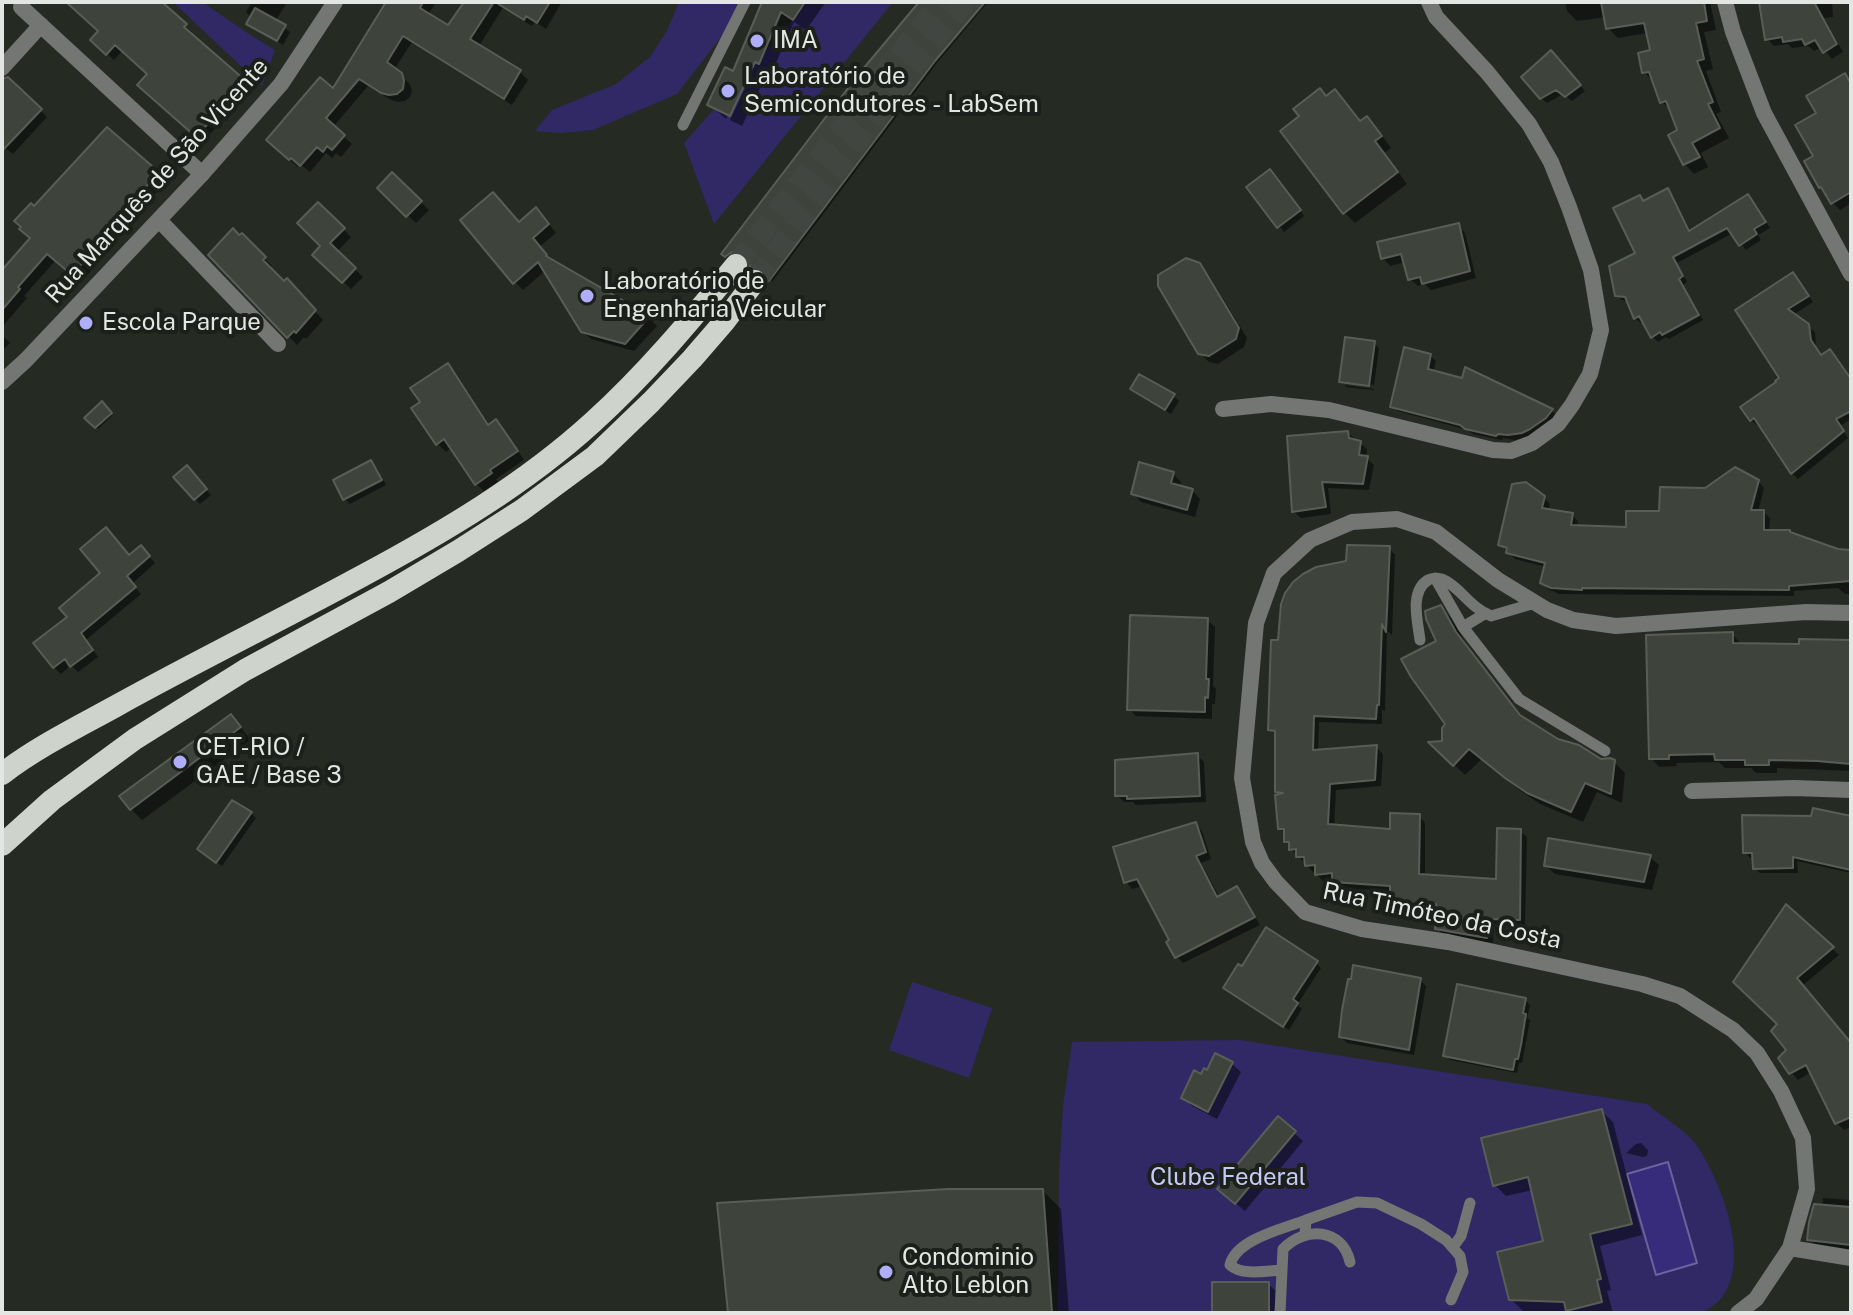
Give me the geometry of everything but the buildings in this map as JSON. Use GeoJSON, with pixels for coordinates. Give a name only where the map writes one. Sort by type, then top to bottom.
{"type":"FeatureCollection","features":[{"type":"Feature","properties":{"kind":"highway"},"geometry":{"type":"LineString","coordinates":[[2,774],[51,742],[128,699],[363,575],[458,521],[538,468],[623,394],[678,335],[736,265]]}},
{"type":"Feature","properties":{"kind":"highway"},"geometry":{"type":"LineString","coordinates":[[2,845],[52,800],[135,739],[245,670],[458,551],[522,510],[595,456],[692,359],[755,281]]}},
{"type":"Feature","properties":{"kind":"street","name":"Rua Marquês de São Vicente"},"geometry":{"type":"LineString","coordinates":[[2,382],[159,220],[281,84],[335,2]]}},
{"type":"Feature","properties":{"kind":"street"},"geometry":{"type":"LineString","coordinates":[[1223,409],[1271,404],[1329,410],[1493,450],[1511,451],[1532,443],[1558,424],[1590,374],[1601,330],[1591,270],[1551,162],[1529,124],[1487,72],[1436,17],[1429,2]]}},
{"type":"Feature","properties":{"kind":"street"},"geometry":{"type":"LineString","coordinates":[[1725,2],[1764,113],[1851,274]]}},
{"type":"Feature","properties":{"kind":"street"},"geometry":{"type":"LineString","coordinates":[[21,7],[202,174]]}},
{"type":"Feature","properties":{"kind":"street"},"geometry":{"type":"LineString","coordinates":[[2,68],[41,25]]}},
{"type":"Feature","properties":{"kind":"street"},"geometry":{"type":"LineString","coordinates":[[159,220],[278,344]]}},
{"type":"Feature","properties":{"kind":"street","name":"Rua Timóteo da Costa"},"geometry":{"type":"LineString","coordinates":[[1738,1313],[1756,1299],[1790,1248],[1807,1189],[1803,1138],[1781,1091],[1757,1053],[1733,1030],[1680,996],[1642,984],[1448,942],[1362,929],[1305,912],[1262,863],[1253,842],[1242,778],[1256,623],[1274,573],[1310,540],[1352,522],[1397,519],[1436,532],[1498,580],[1547,610],[1573,620],[1616,626],[1806,612],[1851,613]]}},
{"type":"Feature","properties":{"kind":"street"},"geometry":{"type":"LineString","coordinates":[[1692,791],[1851,790]]}},
{"type":"Feature","properties":{"kind":"street"},"geometry":{"type":"LineString","coordinates":[[1790,1248],[1851,1258]]}},
{"type":"Feature","properties":{"kind":"lane"},"geometry":{"type":"LineString","coordinates":[[683,125],[745,2]]}},
{"type":"Feature","properties":{"kind":"lane"},"geometry":{"type":"LineString","coordinates":[[1435,578],[1463,627],[1519,699],[1605,751]]}},
{"type":"Feature","properties":{"kind":"lane"},"geometry":{"type":"LineString","coordinates":[[1420,640],[1416,597],[1428,580],[1444,579],[1473,606],[1491,616],[1535,603]]}},
{"type":"Feature","properties":{"kind":"lane"},"geometry":{"type":"LineString","coordinates":[[1463,627],[1486,613]]}},
{"type":"Feature","properties":{"kind":"lane"},"geometry":{"type":"LineString","coordinates":[[1282,1270],[1245,1271],[1235,1270],[1230,1265],[1232,1256],[1245,1244],[1357,1202],[1377,1203],[1421,1224],[1446,1240],[1460,1256],[1463,1272],[1451,1300]]}},
{"type":"Feature","properties":{"kind":"lane"},"geometry":{"type":"LineString","coordinates":[[1453,1247],[1461,1236],[1470,1203]]}},
{"type":"Feature","properties":{"kind":"lane"},"geometry":{"type":"LineString","coordinates":[[1305,1234],[1306,1220]]}},
{"type":"Feature","properties":{"kind":"lane"},"geometry":{"type":"LineString","coordinates":[[1280,1313],[1283,1249],[1291,1241],[1305,1234],[1326,1235],[1340,1241],[1350,1262]]}},
{"type":"Feature","properties":{"kind":"green space"},"geometry":{"type":"Polygon","coordinates":[[[173,2],[202,2],[275,50],[262,86],[173,2]]]}},
{"type":"Feature","properties":{"kind":"green space"},"geometry":{"type":"Polygon","coordinates":[[[679,2],[748,2],[677,94],[593,130],[560,133],[535,131],[552,110],[616,84],[650,57],[667,31],[679,2]]]}},
{"type":"Feature","properties":{"kind":"green space"},"geometry":{"type":"Polygon","coordinates":[[[805,2],[893,2],[714,224],[684,143],[793,20],[805,2]]]}},
{"type":"Feature","properties":{"kind":"green space"},"geometry":{"type":"Polygon","coordinates":[[[912,982],[992,1008],[969,1078],[889,1050],[912,982]]]}},
{"type":"Feature","properties":{"kind":"green space","name":"Clube Federal"},"geometry":{"type":"Polygon","coordinates":[[[1240,1040],[1647,1104],[1691,1138],[1717,1183],[1732,1234],[1734,1259],[1730,1281],[1720,1300],[1701,1313],[1058,1313],[1059,1173],[1063,1106],[1072,1042],[1240,1040]]]}},
{"type":"Feature","properties":{"kind":"shaded area"},"geometry":{"type":"Polygon","coordinates":[[[1668,1162],[1697,1263],[1656,1275],[1627,1174],[1668,1162]]]}},
{"type":"Feature","properties":{"kind":"tunnel"},"geometry":{"type":"LineString","coordinates":[[736,265],[940,2]]}},
{"type":"Feature","properties":{"kind":"tunnel"},"geometry":{"type":"LineString","coordinates":[[755,281],[889,97],[965,2]]}},
{"type":"Feature","properties":{"kind":"place","name":"IMA"},"geometry":{"type":"Point","coordinates":[757,41]}},
{"type":"Feature","properties":{"kind":"place","name":"Laboratório de Semicondutores - LabSem"},"geometry":{"type":"Point","coordinates":[728,91]}},
{"type":"Feature","properties":{"kind":"place","name":"Laboratório de Engenharia Veicular"},"geometry":{"type":"Point","coordinates":[587,296]}},
{"type":"Feature","properties":{"kind":"place","name":"Escola Parque"},"geometry":{"type":"Point","coordinates":[86,323]}},
{"type":"Feature","properties":{"kind":"place","name":"CET-RIO / GAE / Base 3"},"geometry":{"type":"Point","coordinates":[180,762]}},
{"type":"Feature","properties":{"kind":"place","name":"Condominio Alto Leblon"},"geometry":{"type":"Point","coordinates":[886,1272]}}]}
